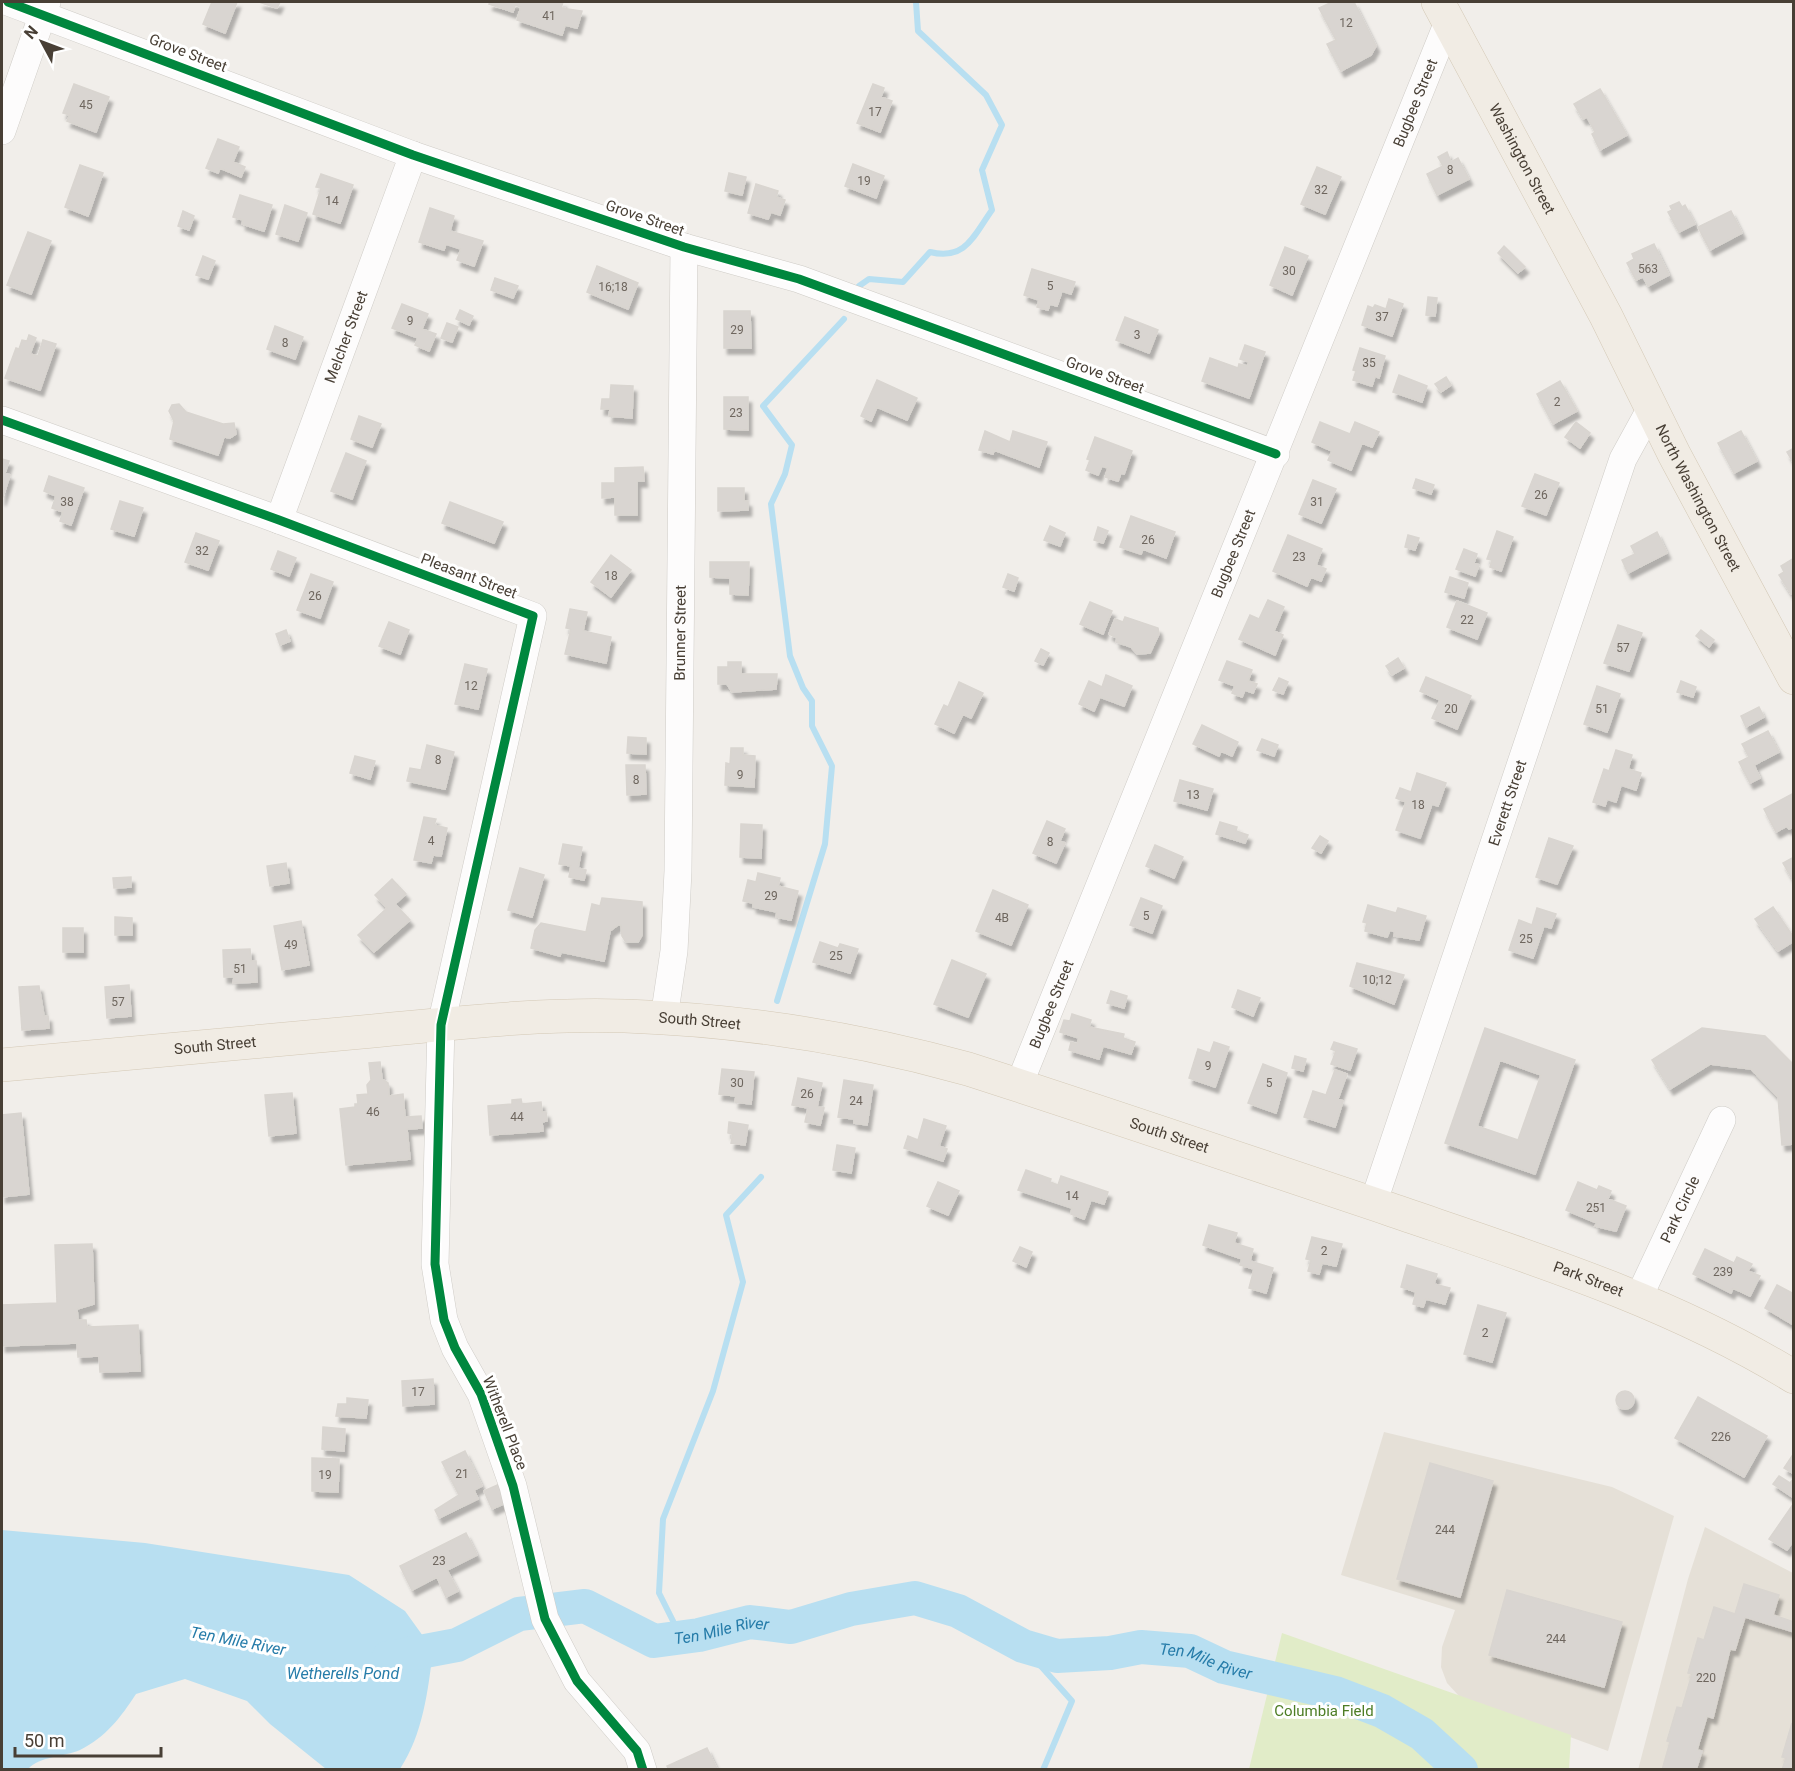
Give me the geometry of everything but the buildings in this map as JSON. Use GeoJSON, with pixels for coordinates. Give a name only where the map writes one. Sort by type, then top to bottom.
{"type":"FeatureCollection","features":[{"type":"Feature","properties":{"kind":"main road","name":"Washington Street"},"geometry":{"type":"LineString","coordinates":[[1443,12],[1606,316]]}},
{"type":"Feature","properties":{"kind":"main road","name":"North Washington Street"},"geometry":{"type":"LineString","coordinates":[[1606,316],[1651,408],[1792,672]]}},
{"type":"Feature","properties":{"kind":"main road","name":"South Street"},"geometry":{"type":"LineString","coordinates":[[2,1065],[441,1024],[584,1016],[664,1018],[762,1027],[916,1054],[1019,1085],[1373,1204]]}},
{"type":"Feature","properties":{"kind":"main road","name":"Park Street"},"geometry":{"type":"LineString","coordinates":[[1373,1204],[1542,1262],[1638,1299],[1721,1337],[1794,1377]]}},
{"type":"Feature","properties":{"kind":"street","name":"Grove Street"},"geometry":{"type":"LineString","coordinates":[[8,2],[44,8],[413,155],[684,247],[800,279],[1276,454]]}},
{"type":"Feature","properties":{"kind":"street"},"geometry":{"type":"LineString","coordinates":[[2,131],[44,8]]}},
{"type":"Feature","properties":{"kind":"street","name":"Bugbee Street"},"geometry":{"type":"LineString","coordinates":[[1019,1085],[1276,454],[1443,12]]}},
{"type":"Feature","properties":{"kind":"street","name":"Melcher Street"},"geometry":{"type":"LineString","coordinates":[[279,520],[413,155]]}},
{"type":"Feature","properties":{"kind":"street","name":"Brunner Street"},"geometry":{"type":"LineString","coordinates":[[664,1018],[674,951],[678,870],[684,247]]}},
{"type":"Feature","properties":{"kind":"street","name":"Everett Street"},"geometry":{"type":"LineString","coordinates":[[1373,1204],[1623,459],[1651,408]]}},
{"type":"Feature","properties":{"kind":"street","name":"Pleasant Street"},"geometry":{"type":"LineString","coordinates":[[2,420],[279,520],[533,616],[441,1024]]}},
{"type":"Feature","properties":{"kind":"street","name":"Witherell Place"},"geometry":{"type":"LineString","coordinates":[[441,1024],[435,1264],[444,1320],[455,1348],[481,1394],[513,1485],[544,1612],[577,1681],[637,1751],[643,1770]]}},
{"type":"Feature","properties":{"kind":"street","name":"Park Circle"},"geometry":{"type":"LineString","coordinates":[[1638,1299],[1722,1120]]}},
{"type":"Feature","properties":{"kind":"shaded area"},"geometry":{"type":"Polygon","coordinates":[[[1384,1432],[1612,1487],[1674,1516],[1608,1751],[1459,1696],[1447,1683],[1441,1667],[1442,1647],[1455,1610],[1341,1575],[1384,1432]]]}},
{"type":"Feature","properties":{"kind":"shaded area"},"geometry":{"type":"Polygon","coordinates":[[[1705,1527],[1793,1573],[1793,1769],[1638,1770],[1688,1579],[1705,1527]]]}},
{"type":"Feature","properties":{"kind":"green space","name":"Columbia Field"},"geometry":{"type":"Polygon","coordinates":[[[1282,1633],[1571,1735],[1569,1769],[1249,1769],[1282,1633]]]}},
{"type":"Feature","properties":{"kind":"water","name":"Wetherells Pond"},"geometry":{"type":"Polygon","coordinates":[[[2,1530],[145,1543],[349,1575],[405,1611],[433,1650],[423,1712],[408,1756],[400,1769],[326,1769],[270,1724],[247,1701],[185,1679],[136,1694],[112,1726],[98,1739],[80,1750],[46,1759],[28,1769],[2,1769],[2,1530]]]}},
{"type":"Feature","properties":{"kind":"waterway"},"geometry":{"type":"LineString","coordinates":[[859,286],[869,279],[903,282],[930,252],[942,254],[961,249],[974,237],[992,210],[982,170],[1002,125],[986,95],[918,31],[916,2]]}},
{"type":"Feature","properties":{"kind":"waterway"},"geometry":{"type":"LineString","coordinates":[[777,1001],[825,844],[832,766],[812,726],[812,701],[803,688],[790,656],[771,504],[785,474],[792,445],[763,406],[844,319]]}},
{"type":"Feature","properties":{"kind":"waterway"},"geometry":{"type":"LineString","coordinates":[[685,1637],[674,1623],[659,1593],[663,1519],[713,1391],[743,1282],[726,1215],[761,1177]]}},
{"type":"Feature","properties":{"kind":"waterway","name":"Ten Mile River"},"geometry":{"type":"LineString","coordinates":[[388,1658],[457,1645],[519,1614],[585,1606],[654,1641],[699,1635],[750,1622],[791,1627],[851,1609],[915,1598],[958,1611],[1023,1646],[1057,1656],[1110,1653],[1141,1647],[1190,1651],[1224,1667],[1335,1693],[1382,1711],[1422,1734],[1461,1770]]}},
{"type":"Feature","properties":{"kind":"waterway"},"geometry":{"type":"LineString","coordinates":[[1023,1646],[1072,1701],[1043,1770]]}},
{"type":"Feature","properties":{"kind":"cycle path"},"geometry":{"type":"LineString","coordinates":[[8,2],[413,155],[684,247],[799,279],[1276,454]]}},
{"type":"Feature","properties":{"kind":"cycle path"},"geometry":{"type":"LineString","coordinates":[[2,420],[279,520],[533,616],[441,1025],[435,1264],[444,1320],[455,1348],[481,1394],[513,1486],[545,1619],[577,1681],[637,1751],[643,1770]]}}]}
